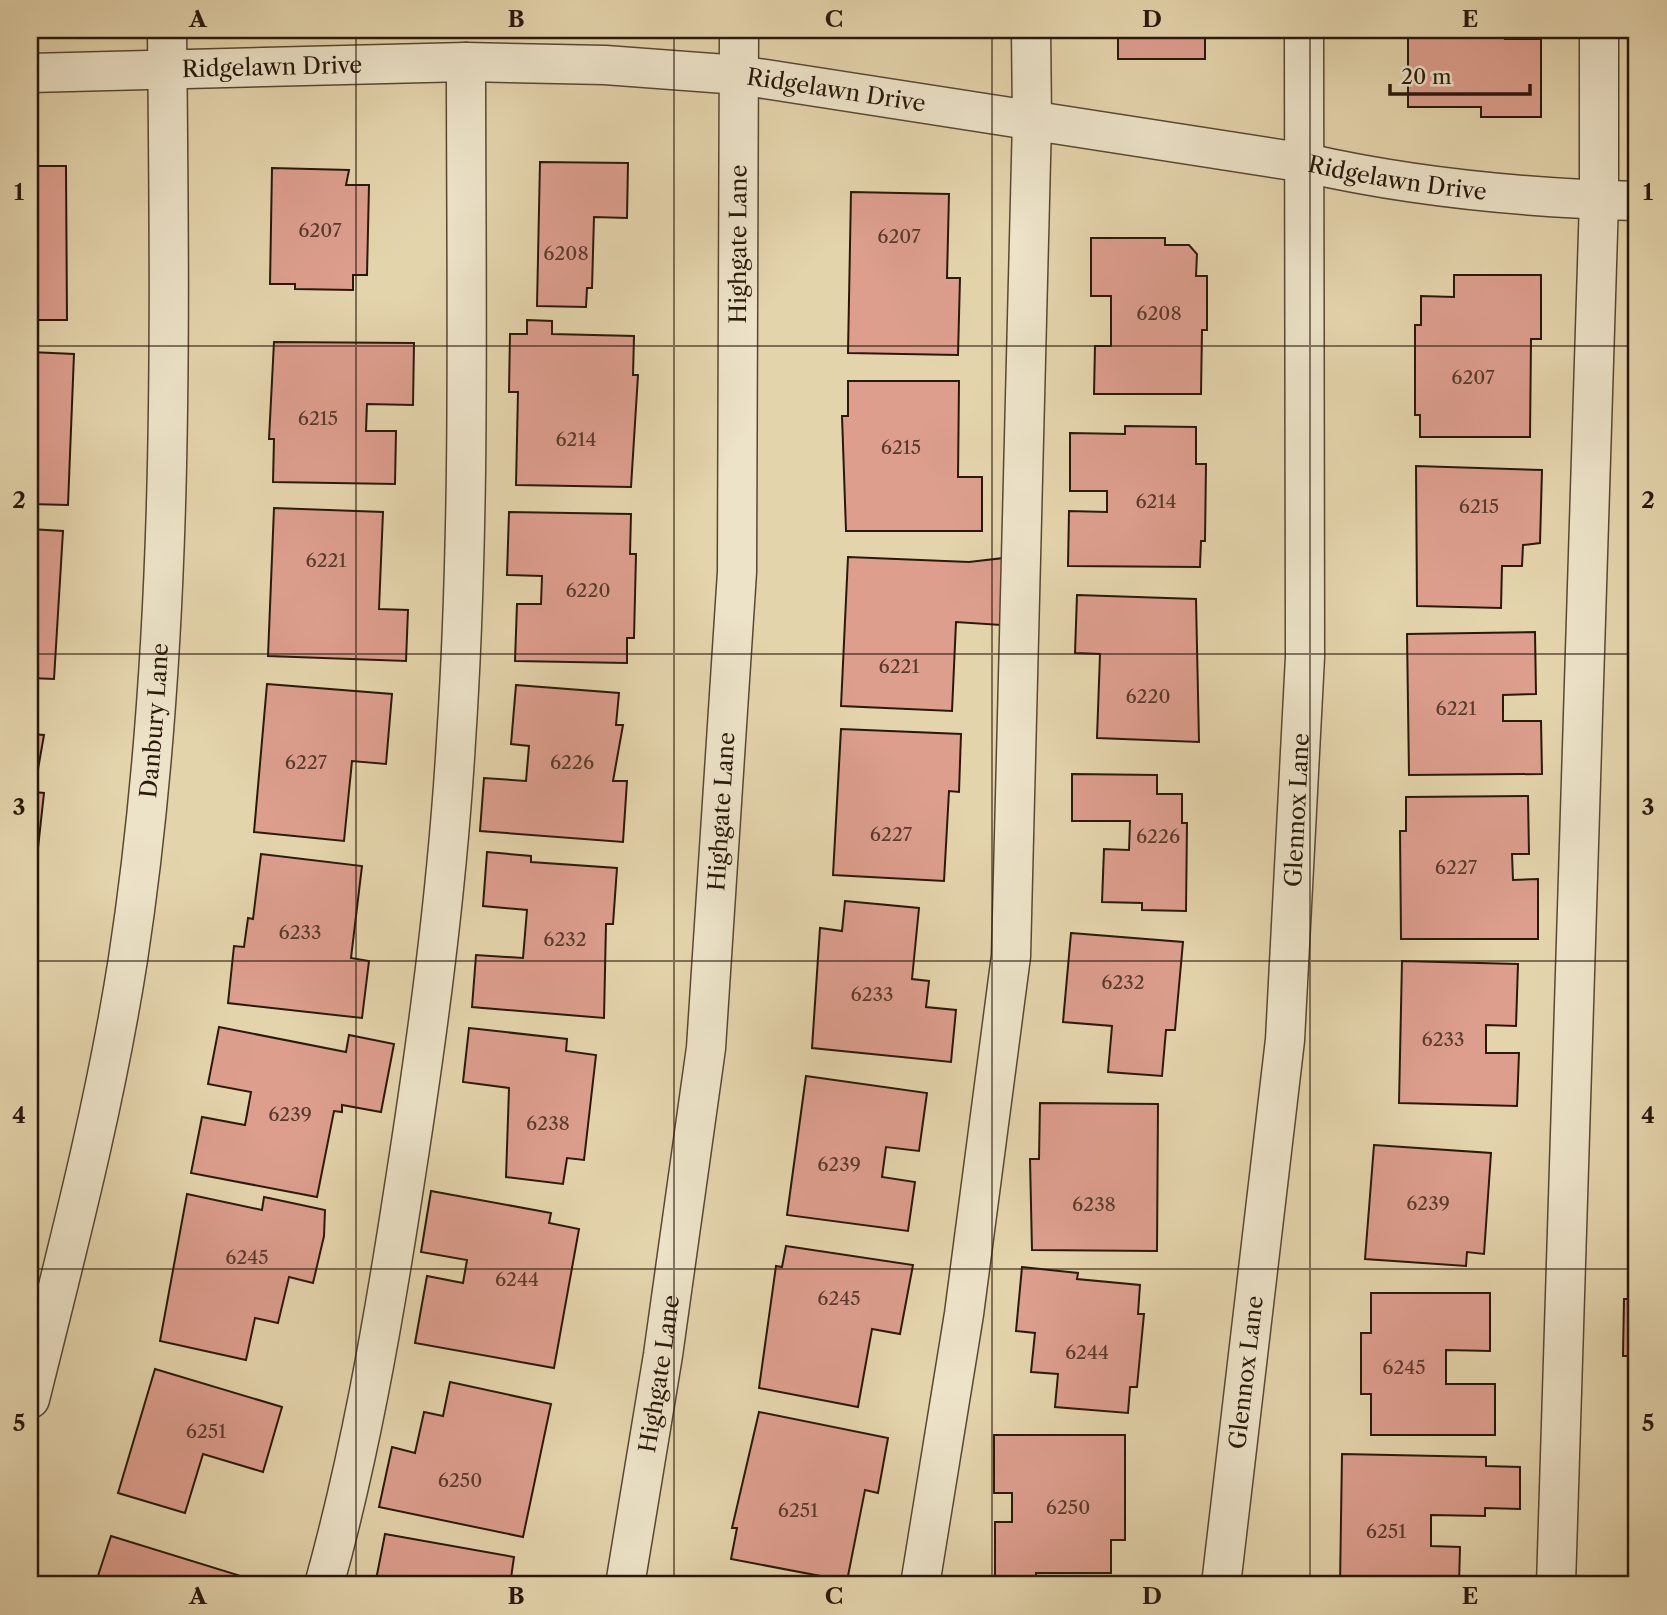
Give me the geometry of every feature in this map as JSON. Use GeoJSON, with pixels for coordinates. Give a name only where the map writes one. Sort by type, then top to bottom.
{"type":"FeatureCollection","features":[{"type":"Feature","properties":{"kind":"street","name":"Danbury Lane"},"geometry":{"type":"LineString","coordinates":[[30,1399],[85,1175],[128,959],[151,755],[162,614],[168,470],[167,30]]}},
{"type":"Feature","properties":{"kind":"street","name":"Highgate Lane"},"geometry":{"type":"LineString","coordinates":[[625,1585],[663,1355],[706,1048],[737,572],[739,30]]}},
{"type":"Feature","properties":{"kind":"street"},"geometry":{"type":"LineString","coordinates":[[920,1585],[964,1314],[1012,957],[1032,120],[1031,30]]}},
{"type":"Feature","properties":{"kind":"street","name":"Glennox Lane"},"geometry":{"type":"LineString","coordinates":[[1221,1585],[1285,1040],[1305,657],[1304,30]]}},
{"type":"Feature","properties":{"kind":"street"},"geometry":{"type":"LineString","coordinates":[[1556,1585],[1599,200],[1598,30]]}},
{"type":"Feature","properties":{"kind":"street","name":"Ridgelawn Drive"},"geometry":{"type":"LineString","coordinates":[[30,73],[168,70],[455,52],[739,75],[1306,163],[1381,180],[1472,193],[1637,201]]}},
{"type":"Feature","properties":{"kind":"street"},"geometry":{"type":"LineString","coordinates":[[324,1585],[342,1517],[386,1300],[428,1040],[455,755],[467,443],[455,52]]}},
{"type":"Feature","properties":{"kind":"building"},"geometry":{"type":"Polygon","coordinates":[[[1118,30],[1205,30],[1205,59],[1118,59],[1118,30]]]}},
{"type":"Feature","properties":{"kind":"building"},"geometry":{"type":"Polygon","coordinates":[[[1408,30],[1505,30],[1505,39],[1541,39],[1541,117],[1481,117],[1481,107],[1408,107],[1408,30]]]}},
{"type":"Feature","properties":{"kind":"building"},"geometry":{"type":"Polygon","coordinates":[[[540,162],[628,163],[627,218],[594,217],[592,288],[587,288],[586,307],[537,306],[540,162]]]}},
{"type":"Feature","properties":{"kind":"building"},"geometry":{"type":"Polygon","coordinates":[[[30,166],[66,166],[67,320],[30,320],[30,166]]]}},
{"type":"Feature","properties":{"kind":"building"},"geometry":{"type":"Polygon","coordinates":[[[272,168],[349,170],[346,185],[369,185],[367,275],[353,275],[353,290],[295,289],[295,284],[270,284],[272,168]]]}},
{"type":"Feature","properties":{"kind":"building"},"geometry":{"type":"Polygon","coordinates":[[[851,192],[949,194],[947,278],[960,278],[958,355],[848,353],[851,192]]]}},
{"type":"Feature","properties":{"kind":"building"},"geometry":{"type":"Polygon","coordinates":[[[1091,238],[1165,238],[1165,245],[1189,245],[1197,254],[1196,276],[1207,276],[1207,330],[1202,330],[1201,394],[1094,394],[1095,346],[1111,346],[1111,296],[1091,296],[1091,238]]]}},
{"type":"Feature","properties":{"kind":"building"},"geometry":{"type":"Polygon","coordinates":[[[1454,275],[1541,275],[1541,339],[1531,339],[1530,437],[1420,437],[1420,415],[1415,415],[1415,325],[1421,325],[1421,296],[1454,297],[1454,275]]]}},
{"type":"Feature","properties":{"kind":"building"},"geometry":{"type":"Polygon","coordinates":[[[527,320],[552,321],[552,334],[634,336],[633,375],[638,375],[631,487],[516,485],[518,392],[509,392],[510,334],[527,334],[527,320]]]}},
{"type":"Feature","properties":{"kind":"building"},"geometry":{"type":"Polygon","coordinates":[[[274,342],[414,343],[413,405],[367,404],[366,431],[396,431],[395,484],[273,482],[274,439],[269,439],[274,342]]]}},
{"type":"Feature","properties":{"kind":"building"},"geometry":{"type":"Polygon","coordinates":[[[30,352],[74,354],[68,505],[30,504],[30,352]]]}},
{"type":"Feature","properties":{"kind":"building"},"geometry":{"type":"Polygon","coordinates":[[[848,381],[959,381],[958,477],[982,477],[982,531],[846,531],[842,416],[848,416],[848,381]]]}},
{"type":"Feature","properties":{"kind":"building"},"geometry":{"type":"Polygon","coordinates":[[[1125,426],[1196,427],[1196,464],[1206,464],[1205,541],[1201,541],[1200,567],[1068,566],[1069,511],[1107,512],[1107,491],[1070,491],[1070,433],[1125,434],[1125,426]]]}},
{"type":"Feature","properties":{"kind":"building"},"geometry":{"type":"Polygon","coordinates":[[[1416,466],[1542,470],[1540,543],[1523,545],[1522,566],[1502,566],[1501,608],[1417,606],[1416,466]]]}},
{"type":"Feature","properties":{"kind":"building"},"geometry":{"type":"Polygon","coordinates":[[[274,508],[383,512],[379,609],[408,610],[406,661],[268,656],[274,508]]]}},
{"type":"Feature","properties":{"kind":"building"},"geometry":{"type":"Polygon","coordinates":[[[509,512],[631,514],[630,554],[636,554],[634,638],[627,638],[627,663],[515,661],[517,604],[541,604],[542,576],[507,575],[509,512]]]}},
{"type":"Feature","properties":{"kind":"building"},"geometry":{"type":"Polygon","coordinates":[[[30,529],[63,531],[54,679],[30,678],[30,529]]]}},
{"type":"Feature","properties":{"kind":"building"},"geometry":{"type":"Polygon","coordinates":[[[848,557],[969,562],[1004,558],[1001,625],[956,622],[952,711],[841,706],[848,557]]]}},
{"type":"Feature","properties":{"kind":"building"},"geometry":{"type":"Polygon","coordinates":[[[1077,595],[1196,599],[1199,742],[1097,738],[1100,654],[1075,653],[1077,595]]]}},
{"type":"Feature","properties":{"kind":"building"},"geometry":{"type":"Polygon","coordinates":[[[1535,632],[1536,694],[1503,695],[1503,721],[1541,721],[1542,774],[1409,775],[1407,634],[1535,632]]]}},
{"type":"Feature","properties":{"kind":"building"},"geometry":{"type":"Polygon","coordinates":[[[267,684],[392,694],[386,764],[352,761],[344,841],[254,832],[267,684]]]}},
{"type":"Feature","properties":{"kind":"building"},"geometry":{"type":"Polygon","coordinates":[[[516,685],[619,693],[616,725],[623,725],[613,781],[627,781],[623,842],[480,831],[484,778],[526,781],[529,746],[511,744],[516,685]]]}},
{"type":"Feature","properties":{"kind":"building"},"geometry":{"type":"Polygon","coordinates":[[[841,729],[961,734],[959,792],[949,791],[944,881],[833,875],[841,729]]]}},
{"type":"Feature","properties":{"kind":"building"},"geometry":{"type":"Polygon","coordinates":[[[30,734],[44,735],[34,792],[44,793],[37,857],[30,856],[30,734]]]}},
{"type":"Feature","properties":{"kind":"building"},"geometry":{"type":"Polygon","coordinates":[[[1072,774],[1157,775],[1157,794],[1182,794],[1182,823],[1187,823],[1186,911],[1142,910],[1142,903],[1102,902],[1104,849],[1129,850],[1130,821],[1072,821],[1072,774]]]}},
{"type":"Feature","properties":{"kind":"building"},"geometry":{"type":"Polygon","coordinates":[[[1528,796],[1529,854],[1512,854],[1513,880],[1538,879],[1538,939],[1401,939],[1400,831],[1406,831],[1406,797],[1528,796]]]}},
{"type":"Feature","properties":{"kind":"building"},"geometry":{"type":"Polygon","coordinates":[[[487,852],[531,856],[531,862],[617,868],[613,924],[606,924],[604,1018],[472,1007],[476,955],[523,958],[527,910],[483,906],[487,852]]]}},
{"type":"Feature","properties":{"kind":"building"},"geometry":{"type":"Polygon","coordinates":[[[261,854],[362,866],[351,958],[369,961],[362,1018],[228,1003],[234,946],[244,947],[248,918],[253,919],[261,854]]]}},
{"type":"Feature","properties":{"kind":"building"},"geometry":{"type":"Polygon","coordinates":[[[845,901],[919,908],[912,979],[929,981],[926,1007],[956,1010],[951,1062],[812,1048],[820,928],[842,931],[845,901]]]}},
{"type":"Feature","properties":{"kind":"building"},"geometry":{"type":"Polygon","coordinates":[[[1071,933],[1183,942],[1175,1030],[1166,1030],[1162,1076],[1108,1072],[1112,1026],[1063,1022],[1071,933]]]}},
{"type":"Feature","properties":{"kind":"building"},"geometry":{"type":"Polygon","coordinates":[[[1402,961],[1518,964],[1516,1026],[1486,1025],[1486,1053],[1519,1053],[1517,1106],[1399,1103],[1402,961]]]}},
{"type":"Feature","properties":{"kind":"building"},"geometry":{"type":"Polygon","coordinates":[[[219,1027],[346,1052],[349,1035],[394,1044],[381,1112],[342,1105],[342,1112],[334,1111],[317,1197],[191,1173],[202,1117],[245,1125],[251,1092],[208,1084],[219,1027]]]}},
{"type":"Feature","properties":{"kind":"building"},"geometry":{"type":"Polygon","coordinates":[[[469,1028],[567,1039],[566,1051],[596,1055],[584,1160],[567,1158],[563,1184],[506,1177],[509,1088],[463,1082],[469,1028]]]}},
{"type":"Feature","properties":{"kind":"building"},"geometry":{"type":"Polygon","coordinates":[[[806,1076],[927,1093],[919,1151],[886,1147],[882,1177],[915,1182],[908,1231],[787,1215],[806,1076]]]}},
{"type":"Feature","properties":{"kind":"building"},"geometry":{"type":"Polygon","coordinates":[[[1040,1103],[1158,1104],[1157,1251],[1032,1250],[1030,1159],[1039,1159],[1040,1103]]]}},
{"type":"Feature","properties":{"kind":"building"},"geometry":{"type":"Polygon","coordinates":[[[1374,1145],[1491,1153],[1484,1254],[1467,1252],[1466,1266],[1365,1259],[1374,1145]]]}},
{"type":"Feature","properties":{"kind":"building"},"geometry":{"type":"Polygon","coordinates":[[[431,1191],[551,1213],[549,1223],[579,1229],[554,1368],[415,1343],[427,1276],[463,1283],[467,1260],[421,1252],[431,1191]]]}},
{"type":"Feature","properties":{"kind":"building"},"geometry":{"type":"Polygon","coordinates":[[[187,1194],[262,1210],[264,1197],[325,1210],[324,1236],[313,1283],[289,1277],[278,1323],[255,1318],[246,1360],[160,1341],[187,1194]]]}},
{"type":"Feature","properties":{"kind":"building"},"geometry":{"type":"Polygon","coordinates":[[[786,1246],[913,1265],[900,1334],[872,1329],[858,1407],[759,1388],[776,1266],[782,1267],[786,1246]]]}},
{"type":"Feature","properties":{"kind":"building"},"geometry":{"type":"Polygon","coordinates":[[[1022,1267],[1078,1273],[1077,1279],[1140,1285],[1138,1314],[1144,1314],[1137,1387],[1130,1387],[1128,1413],[1055,1407],[1058,1374],[1031,1372],[1035,1333],[1016,1331],[1022,1267]]]}},
{"type":"Feature","properties":{"kind":"building"},"geometry":{"type":"Polygon","coordinates":[[[1371,1293],[1490,1293],[1490,1351],[1446,1350],[1446,1384],[1495,1384],[1495,1435],[1371,1435],[1371,1394],[1361,1394],[1361,1333],[1371,1333],[1371,1293]]]}},
{"type":"Feature","properties":{"kind":"building"},"geometry":{"type":"Polygon","coordinates":[[[1624,1299],[1637,1299],[1637,1356],[1623,1356],[1624,1299]]]}},
{"type":"Feature","properties":{"kind":"building"},"geometry":{"type":"Polygon","coordinates":[[[155,1369],[282,1407],[263,1472],[203,1454],[185,1513],[118,1493],[155,1369]]]}},
{"type":"Feature","properties":{"kind":"building"},"geometry":{"type":"Polygon","coordinates":[[[450,1382],[551,1404],[523,1537],[379,1507],[392,1447],[415,1453],[424,1412],[443,1416],[450,1382]]]}},
{"type":"Feature","properties":{"kind":"building"},"geometry":{"type":"Polygon","coordinates":[[[759,1412],[888,1438],[878,1493],[865,1490],[847,1581],[731,1559],[737,1528],[732,1528],[759,1412]]]}},
{"type":"Feature","properties":{"kind":"building"},"geometry":{"type":"Polygon","coordinates":[[[994,1435],[1125,1435],[1125,1540],[1111,1540],[1111,1573],[1036,1573],[1036,1581],[995,1581],[995,1522],[1012,1522],[1012,1493],[994,1493],[994,1435]]]}},
{"type":"Feature","properties":{"kind":"building"},"geometry":{"type":"Polygon","coordinates":[[[1342,1454],[1486,1457],[1486,1466],[1520,1467],[1520,1509],[1485,1508],[1485,1516],[1431,1515],[1431,1546],[1460,1547],[1459,1585],[1340,1585],[1342,1454]]]}},
{"type":"Feature","properties":{"kind":"building"},"geometry":{"type":"Polygon","coordinates":[[[385,1534],[514,1557],[510,1585],[375,1585],[385,1534]]]}},
{"type":"Feature","properties":{"kind":"building"},"geometry":{"type":"Polygon","coordinates":[[[111,1536],[257,1581],[256,1585],[95,1585],[111,1536]]]}}]}
